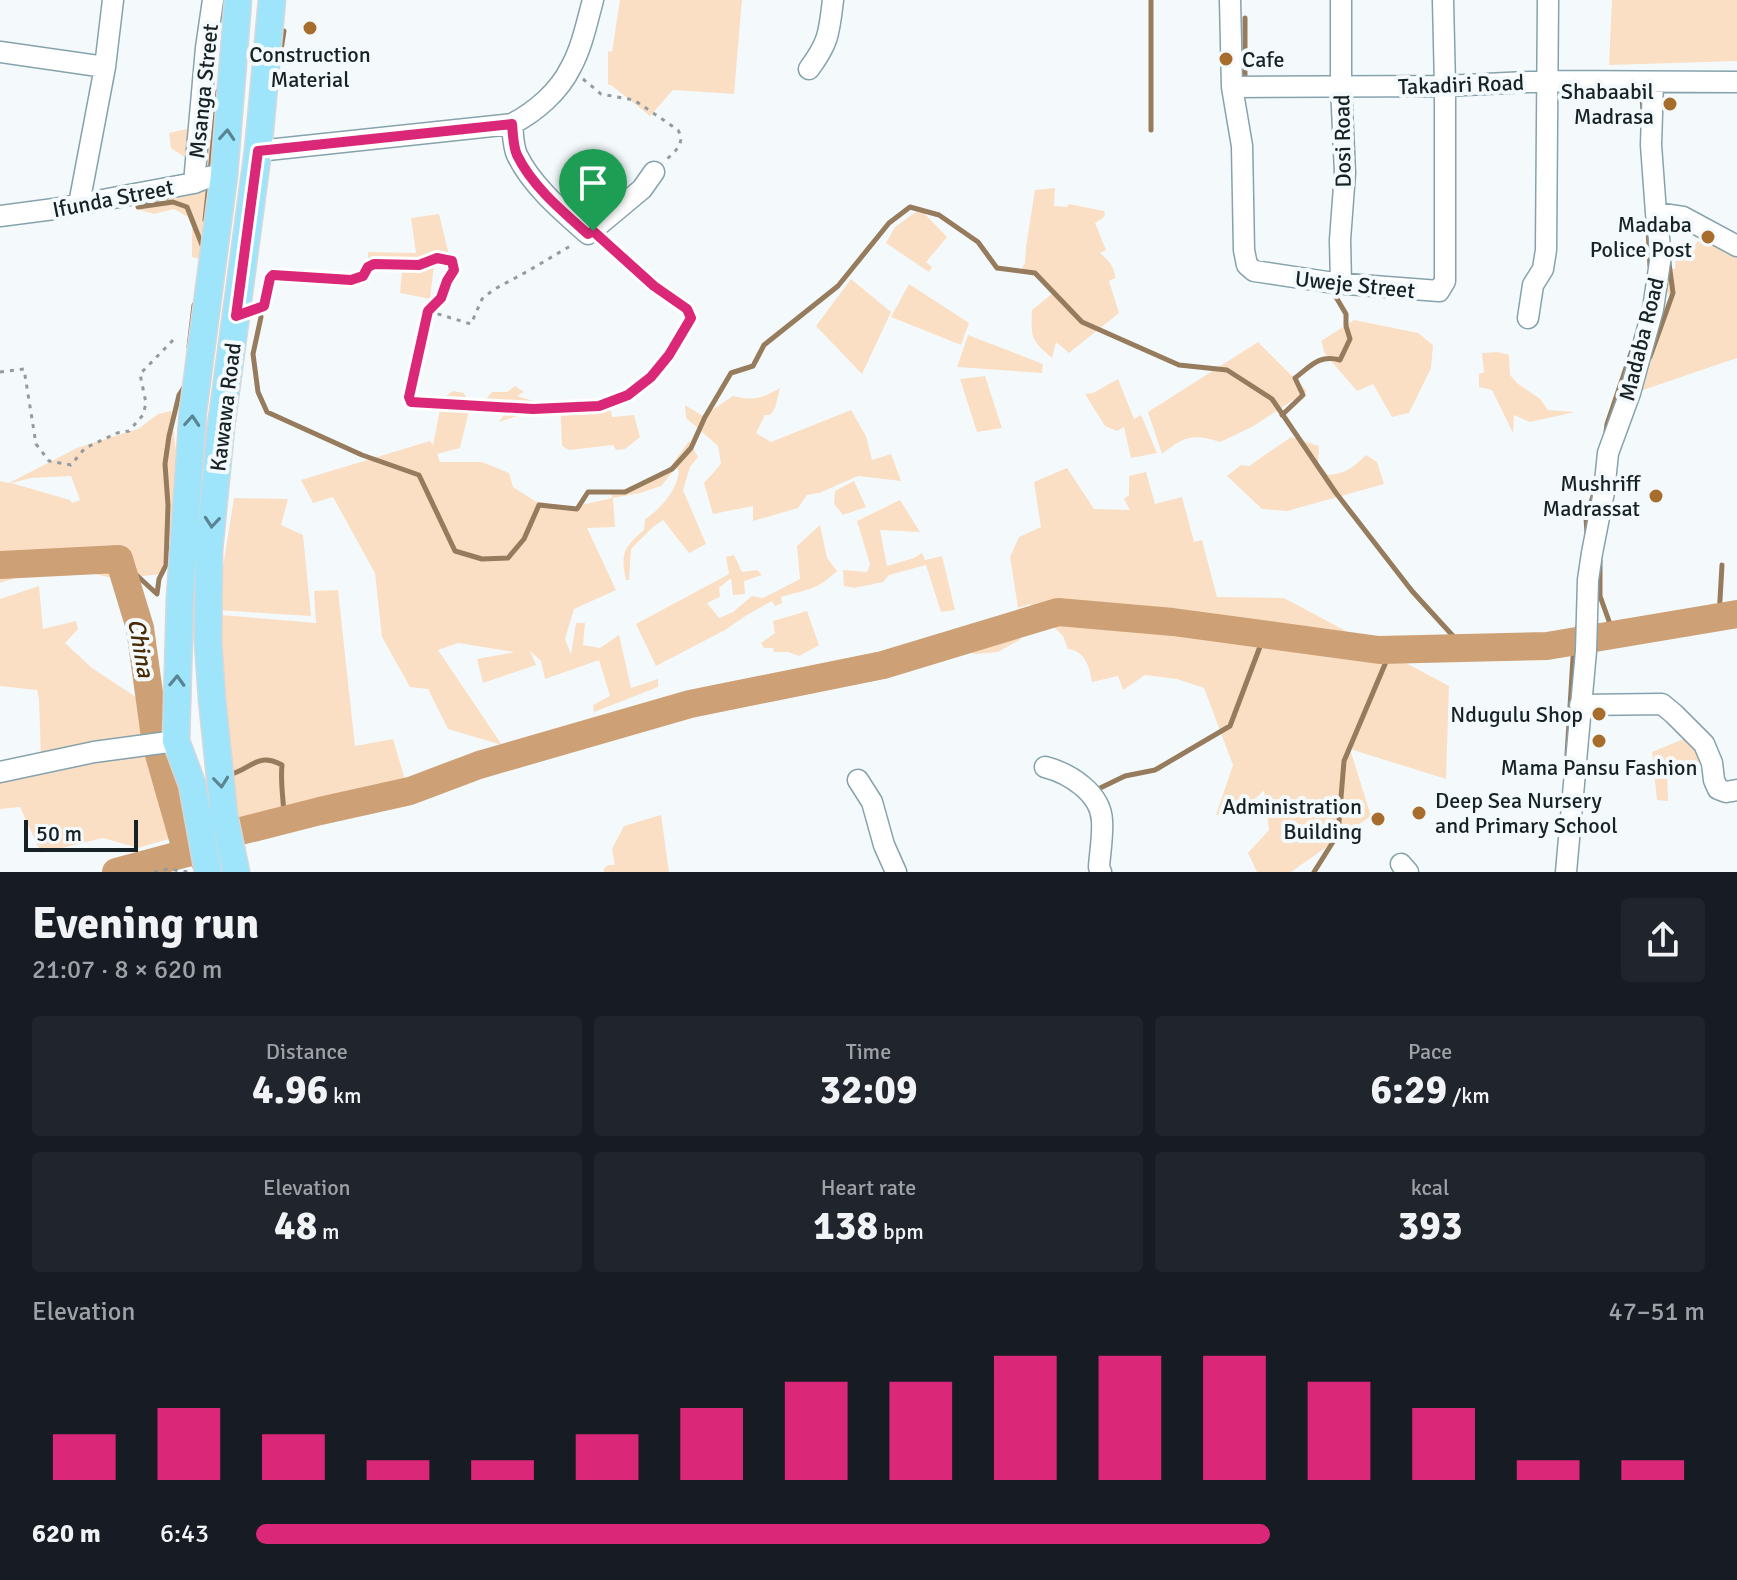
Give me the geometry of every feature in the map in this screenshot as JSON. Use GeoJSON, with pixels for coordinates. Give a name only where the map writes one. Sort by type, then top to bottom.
{"type":"FeatureCollection","features":[{"type":"Feature","properties":{"kind":"main road","name":"Kawawa Road"},"geometry":{"type":"LineString","coordinates":[[211,813],[192,784],[176,741],[180,598],[193,411],[224,175],[238,0]]}},
{"type":"Feature","properties":{"kind":"main road","name":"Kawawa Road"},"geometry":{"type":"LineString","coordinates":[[211,813],[209,550],[221,427],[258,151],[272,0]]}},
{"type":"Feature","properties":{"kind":"main road"},"geometry":{"type":"LineString","coordinates":[[211,813],[235,865]]}},
{"type":"Feature","properties":{"kind":"main road"},"geometry":{"type":"LineString","coordinates":[[202,869],[211,813]]}},
{"type":"Feature","properties":{"kind":"street"},"geometry":{"type":"LineString","coordinates":[[79,204],[105,67],[113,0]]}},
{"type":"Feature","properties":{"kind":"street","name":"Msanga Street"},"geometry":{"type":"LineString","coordinates":[[194,183],[213,0]]}},
{"type":"Feature","properties":{"kind":"street"},"geometry":{"type":"LineString","coordinates":[[258,151],[512,124],[531,114],[571,70],[593,0]]}},
{"type":"Feature","properties":{"kind":"street"},"geometry":{"type":"LineString","coordinates":[[809,69],[829,33],[833,0]]}},
{"type":"Feature","properties":{"kind":"street"},"geometry":{"type":"LineString","coordinates":[[1230,0],[1232,87]]}},
{"type":"Feature","properties":{"kind":"street","name":"Dosi Road"},"geometry":{"type":"LineString","coordinates":[[1341,0],[1345,173],[1340,240],[1341,283]]}},
{"type":"Feature","properties":{"kind":"street"},"geometry":{"type":"LineString","coordinates":[[1443,0],[1445,86]]}},
{"type":"Feature","properties":{"kind":"street"},"geometry":{"type":"LineString","coordinates":[[1528,318],[1533,285],[1543,269],[1546,250],[1548,0]]}},
{"type":"Feature","properties":{"kind":"street"},"geometry":{"type":"LineString","coordinates":[[0,52],[105,67]]}},
{"type":"Feature","properties":{"kind":"street","name":"Takadiri Road"},"geometry":{"type":"LineString","coordinates":[[1232,87],[1445,86],[1548,81],[1736,84]]}},
{"type":"Feature","properties":{"kind":"street","name":"Madaba Road"},"geometry":{"type":"LineString","coordinates":[[1566,872],[1586,651],[1588,593],[1608,453],[1630,393],[1654,299],[1661,255],[1651,145],[1653,82]]}},
{"type":"Feature","properties":{"kind":"street","name":"Uweje Street"},"geometry":{"type":"LineString","coordinates":[[1232,87],[1242,146],[1247,265],[1254,271],[1341,283],[1439,291],[1445,281],[1445,86]]}},
{"type":"Feature","properties":{"kind":"street"},"geometry":{"type":"LineString","coordinates":[[512,124],[516,152],[531,177],[590,233],[642,189],[654,172]]}},
{"type":"Feature","properties":{"kind":"street","name":"Ifunda Street"},"geometry":{"type":"LineString","coordinates":[[0,216],[54,209],[224,175]]}},
{"type":"Feature","properties":{"kind":"street"},"geometry":{"type":"LineString","coordinates":[[1656,213],[1683,217],[1737,246]]}},
{"type":"Feature","properties":{"kind":"street"},"geometry":{"type":"LineString","coordinates":[[1580,705],[1662,704],[1704,744],[1718,789],[1726,792],[1737,790]]}},
{"type":"Feature","properties":{"kind":"street"},"geometry":{"type":"LineString","coordinates":[[0,772],[94,752],[176,741]]}},
{"type":"Feature","properties":{"kind":"street"},"geometry":{"type":"LineString","coordinates":[[1045,767],[1073,778],[1095,798],[1103,819],[1101,872]]}},
{"type":"Feature","properties":{"kind":"street"},"geometry":{"type":"LineString","coordinates":[[858,780],[872,802],[884,845],[896,872]]}},
{"type":"Feature","properties":{"kind":"path"},"geometry":{"type":"LineString","coordinates":[[571,70],[601,94],[634,100],[678,130],[682,137],[680,146],[654,172]]}},
{"type":"Feature","properties":{"kind":"path"},"geometry":{"type":"LineString","coordinates":[[236,316],[264,306],[273,275],[351,280],[363,276],[374,264],[419,265],[437,258],[452,261],[454,270],[441,298],[428,311],[409,397],[411,402],[533,409],[599,406],[628,395],[651,377],[669,355],[691,318],[687,309],[590,233],[493,290],[482,299],[471,324],[428,311]]}},
{"type":"Feature","properties":{"kind":"path"},"geometry":{"type":"LineString","coordinates":[[0,372],[24,369],[36,444],[49,461],[71,465],[85,448],[117,433],[129,431],[143,415],[146,403],[140,374],[177,336]]}},
{"type":"Feature","properties":{"kind":"path"},"geometry":{"type":"LineString","coordinates":[[154,872],[202,869]]}},
{"type":"Feature","properties":{"kind":"shaded area"},"geometry":{"type":"Polygon","coordinates":[[[620,0],[742,0],[734,94],[673,90],[650,116],[608,85],[608,51],[612,52],[620,0]]]}},
{"type":"Feature","properties":{"kind":"shaded area"},"geometry":{"type":"Polygon","coordinates":[[[1612,0],[1737,0],[1737,61],[1609,65],[1612,0]]]}},
{"type":"Feature","properties":{"kind":"shaded area"},"geometry":{"type":"Polygon","coordinates":[[[186,129],[215,141],[208,253],[200,259],[192,257],[192,227],[188,217],[174,209],[154,214],[136,209],[132,189],[184,184],[192,162],[171,148],[169,133],[186,129]]]}},
{"type":"Feature","properties":{"kind":"shaded area"},"geometry":{"type":"Polygon","coordinates":[[[1055,188],[1054,206],[1067,207],[1069,204],[1104,211],[1103,218],[1095,223],[1106,250],[1100,253],[1114,270],[1115,278],[1109,281],[1119,313],[1069,353],[1056,342],[1052,358],[1036,342],[1032,332],[1032,310],[1054,292],[1036,273],[1022,268],[1035,190],[1055,188]]]}},
{"type":"Feature","properties":{"kind":"shaded area"},"geometry":{"type":"Polygon","coordinates":[[[920,209],[947,237],[926,262],[932,267],[929,272],[886,243],[895,227],[920,209]]]}},
{"type":"Feature","properties":{"kind":"shaded area"},"geometry":{"type":"Polygon","coordinates":[[[439,214],[450,259],[434,265],[430,299],[400,293],[402,270],[368,267],[368,252],[416,253],[411,218],[439,214]]]}},
{"type":"Feature","properties":{"kind":"shaded area"},"geometry":{"type":"Polygon","coordinates":[[[1728,237],[1737,245],[1737,358],[1637,392],[1670,296],[1662,286],[1668,269],[1675,269],[1676,250],[1687,249],[1688,254],[1698,241],[1728,237]]]}},
{"type":"Feature","properties":{"kind":"shaded area"},"geometry":{"type":"Polygon","coordinates":[[[851,279],[891,312],[862,374],[816,326],[851,279]]]}},
{"type":"Feature","properties":{"kind":"shaded area"},"geometry":{"type":"Polygon","coordinates":[[[909,284],[969,323],[961,345],[891,317],[909,284]]]}},
{"type":"Feature","properties":{"kind":"shaded area"},"geometry":{"type":"Polygon","coordinates":[[[1354,320],[1418,333],[1433,345],[1431,368],[1409,413],[1392,417],[1373,384],[1357,391],[1325,354],[1321,341],[1354,320]]]}},
{"type":"Feature","properties":{"kind":"shaded area"},"geometry":{"type":"Polygon","coordinates":[[[968,335],[1043,364],[1042,373],[957,367],[968,335]]]}},
{"type":"Feature","properties":{"kind":"shaded area"},"geometry":{"type":"Polygon","coordinates":[[[1258,342],[1307,391],[1252,427],[1220,442],[1189,438],[1162,454],[1148,412],[1258,342]]]}},
{"type":"Feature","properties":{"kind":"shaded area"},"geometry":{"type":"Polygon","coordinates":[[[1482,353],[1509,355],[1510,375],[1540,399],[1548,410],[1575,412],[1530,422],[1514,415],[1513,433],[1492,390],[1479,387],[1479,374],[1484,372],[1482,353]]]}},
{"type":"Feature","properties":{"kind":"shaded area"},"geometry":{"type":"Polygon","coordinates":[[[985,376],[1002,428],[977,432],[960,379],[985,376]]]}},
{"type":"Feature","properties":{"kind":"shaded area"},"geometry":{"type":"Polygon","coordinates":[[[1118,379],[1134,419],[1141,415],[1157,453],[1131,458],[1124,427],[1117,431],[1105,426],[1085,394],[1093,393],[1118,379]]]}},
{"type":"Feature","properties":{"kind":"shaded area"},"geometry":{"type":"Polygon","coordinates":[[[515,386],[524,392],[517,396],[540,403],[533,405],[532,409],[541,408],[499,422],[507,411],[488,404],[473,414],[492,392],[507,392],[515,386]]]}},
{"type":"Feature","properties":{"kind":"shaded area"},"geometry":{"type":"Polygon","coordinates":[[[780,388],[775,408],[770,415],[765,415],[756,433],[771,442],[851,410],[866,436],[872,460],[891,454],[901,481],[858,476],[807,495],[798,508],[753,521],[753,506],[713,514],[704,483],[721,464],[718,446],[686,418],[685,405],[703,416],[733,396],[757,398],[780,388]]]}},
{"type":"Feature","properties":{"kind":"shaded area"},"geometry":{"type":"Polygon","coordinates":[[[453,391],[464,393],[470,407],[460,448],[437,454],[440,462],[482,462],[509,473],[513,487],[535,501],[569,508],[612,498],[611,492],[636,487],[668,470],[689,441],[698,457],[690,467],[683,490],[706,544],[689,553],[663,520],[631,549],[629,580],[626,580],[623,563],[625,551],[644,530],[645,519],[668,498],[679,470],[676,468],[661,486],[613,498],[615,527],[587,528],[616,590],[574,609],[565,639],[571,654],[576,623],[585,623],[583,645],[600,648],[619,635],[631,688],[658,679],[658,687],[594,712],[593,705],[610,696],[599,660],[545,679],[541,661],[530,651],[536,665],[483,683],[477,659],[515,652],[458,643],[438,650],[502,745],[448,729],[428,689],[410,687],[382,637],[375,573],[333,497],[313,503],[301,480],[430,441],[433,445],[442,399],[453,391]]]}},
{"type":"Feature","properties":{"kind":"shaded area"},"geometry":{"type":"Polygon","coordinates":[[[609,398],[612,417],[634,415],[640,437],[625,449],[616,450],[613,445],[569,450],[562,446],[560,400],[609,398]]]}},
{"type":"Feature","properties":{"kind":"shaded area"},"geometry":{"type":"Polygon","coordinates":[[[171,411],[176,451],[170,540],[161,574],[114,578],[93,573],[70,560],[0,583],[0,481],[9,483],[77,448],[138,429],[158,414],[171,411]],[[71,476],[31,478],[11,483],[72,503],[80,500],[71,476]]]}},
{"type":"Feature","properties":{"kind":"shaded area"},"geometry":{"type":"Polygon","coordinates":[[[1291,437],[1319,446],[1318,463],[1328,475],[1349,469],[1366,455],[1377,462],[1384,484],[1287,511],[1262,509],[1227,476],[1241,465],[1249,466],[1291,437]]]}},
{"type":"Feature","properties":{"kind":"shaded area"},"geometry":{"type":"Polygon","coordinates":[[[1067,468],[1094,509],[1130,510],[1124,499],[1129,495],[1129,476],[1146,472],[1155,504],[1182,497],[1194,542],[1202,540],[1217,597],[1284,598],[1449,686],[1446,779],[1350,749],[1371,816],[1291,872],[1257,872],[1248,853],[1269,830],[1264,790],[1242,812],[1216,815],[1233,765],[1204,688],[1177,679],[1145,675],[1123,690],[1118,676],[1092,682],[1086,661],[1079,653],[1068,649],[1063,636],[1030,604],[1018,608],[1010,557],[1019,537],[1041,527],[1034,482],[1067,468]]]}},
{"type":"Feature","properties":{"kind":"shaded area"},"geometry":{"type":"Polygon","coordinates":[[[854,481],[866,507],[843,515],[834,504],[835,491],[854,481]]]}},
{"type":"Feature","properties":{"kind":"shaded area"},"geometry":{"type":"Polygon","coordinates":[[[234,498],[288,499],[281,525],[303,535],[311,616],[216,610],[234,498]]]}},
{"type":"Feature","properties":{"kind":"shaded area"},"geometry":{"type":"Polygon","coordinates":[[[900,500],[920,532],[880,530],[887,566],[922,553],[925,560],[942,556],[955,610],[941,612],[926,565],[889,575],[883,582],[854,588],[844,586],[843,570],[867,572],[870,564],[857,521],[900,500]]]}},
{"type":"Feature","properties":{"kind":"shaded area"},"geometry":{"type":"Polygon","coordinates":[[[820,525],[827,558],[837,571],[830,578],[811,588],[781,597],[782,603],[775,606],[772,601],[656,666],[636,624],[729,574],[726,557],[734,555],[742,572],[757,570],[762,575],[744,581],[745,594],[733,595],[731,578],[719,588],[720,597],[707,603],[719,618],[733,612],[752,596],[763,598],[800,579],[797,546],[820,525]]]}},
{"type":"Feature","properties":{"kind":"shaded area"},"geometry":{"type":"Polygon","coordinates":[[[39,586],[43,629],[76,621],[78,629],[65,643],[92,668],[142,701],[177,789],[172,838],[138,848],[103,838],[41,853],[20,807],[0,809],[0,767],[41,758],[37,690],[0,686],[0,599],[39,586]]]}},
{"type":"Feature","properties":{"kind":"shaded area"},"geometry":{"type":"Polygon","coordinates":[[[338,590],[355,746],[393,739],[406,783],[228,833],[221,615],[316,623],[314,591],[338,590]]]}},
{"type":"Feature","properties":{"kind":"shaded area"},"geometry":{"type":"Polygon","coordinates":[[[807,611],[819,645],[799,656],[764,648],[761,643],[775,633],[773,621],[807,611]]]}},
{"type":"Feature","properties":{"kind":"shaded area"},"geometry":{"type":"Polygon","coordinates":[[[1007,628],[1021,639],[998,652],[975,654],[953,647],[965,637],[1007,628]]]}},
{"type":"Feature","properties":{"kind":"shaded area"},"geometry":{"type":"Polygon","coordinates":[[[1686,738],[1703,761],[1667,768],[1668,801],[1657,800],[1652,752],[1686,738]]]}},
{"type":"Feature","properties":{"kind":"shaded area"},"geometry":{"type":"Polygon","coordinates":[[[661,815],[669,872],[604,872],[604,868],[615,865],[612,849],[624,826],[661,815]]]}},
{"type":"Feature","properties":{"kind":"waterway"},"geometry":{"type":"LineString","coordinates":[[1151,0],[1151,130]]}},
{"type":"Feature","properties":{"kind":"waterway"},"geometry":{"type":"LineString","coordinates":[[1245,18],[1245,81]]}},
{"type":"Feature","properties":{"kind":"waterway"},"geometry":{"type":"LineString","coordinates":[[279,62],[284,31]]}},
{"type":"Feature","properties":{"kind":"waterway"},"geometry":{"type":"LineString","coordinates":[[210,173],[218,91]]}},
{"type":"Feature","properties":{"kind":"waterway"},"geometry":{"type":"LineString","coordinates":[[1642,98],[1643,111]]}},
{"type":"Feature","properties":{"kind":"waterway"},"geometry":{"type":"LineString","coordinates":[[205,220],[209,183]]}},
{"type":"Feature","properties":{"kind":"waterway"},"geometry":{"type":"LineString","coordinates":[[138,207],[173,202],[187,207],[202,245]]}},
{"type":"Feature","properties":{"kind":"waterway"},"geometry":{"type":"LineString","coordinates":[[261,317],[253,354],[258,392],[267,412],[362,455],[419,475],[455,551],[482,559],[508,558],[524,539],[539,505],[577,509],[588,492],[625,492],[672,469],[691,448],[731,373],[753,366],[764,345],[838,286],[889,223],[910,207],[939,215],[978,242],[997,268],[1035,273],[1082,322],[1179,365],[1227,370],[1272,399],[1336,493],[1412,591],[1464,648]]}},
{"type":"Feature","properties":{"kind":"waterway"},"geometry":{"type":"LineString","coordinates":[[1648,229],[1650,266]]}},
{"type":"Feature","properties":{"kind":"waterway"},"geometry":{"type":"LineString","coordinates":[[1650,357],[1673,293],[1669,263]]}},
{"type":"Feature","properties":{"kind":"waterway"},"geometry":{"type":"LineString","coordinates":[[1282,415],[1303,395],[1295,378],[1321,360],[1340,360],[1350,339],[1346,314],[1333,292]]}},
{"type":"Feature","properties":{"kind":"waterway"},"geometry":{"type":"LineString","coordinates":[[189,347],[194,305]]}},
{"type":"Feature","properties":{"kind":"waterway"},"geometry":{"type":"LineString","coordinates":[[1606,432],[1632,350]]}},
{"type":"Feature","properties":{"kind":"waterway"},"geometry":{"type":"LineString","coordinates":[[119,559],[157,594],[159,579],[166,565],[168,505],[165,464],[179,395],[186,384]]}},
{"type":"Feature","properties":{"kind":"waterway"},"geometry":{"type":"LineString","coordinates":[[1587,533],[1586,518],[1593,496]]}},
{"type":"Feature","properties":{"kind":"waterway","name":"China"},"geometry":{"type":"LineString","coordinates":[[0,565],[119,559],[140,628],[156,744],[187,853]]}},
{"type":"Feature","properties":{"kind":"waterway"},"geometry":{"type":"LineString","coordinates":[[1600,561],[1600,596],[1614,635]]}},
{"type":"Feature","properties":{"kind":"waterway"},"geometry":{"type":"LineString","coordinates":[[1719,617],[1722,565]]}},
{"type":"Feature","properties":{"kind":"waterway"},"geometry":{"type":"LineString","coordinates":[[116,872],[187,853],[233,833],[410,791],[479,765],[690,704],[883,665],[1058,612],[1173,622],[1379,650],[1547,646],[1737,614]]}},
{"type":"Feature","properties":{"kind":"waterway"},"geometry":{"type":"LineString","coordinates":[[1567,755],[1574,642],[1578,626]]}},
{"type":"Feature","properties":{"kind":"waterway"},"geometry":{"type":"LineString","coordinates":[[1098,793],[1096,790],[1125,776],[1155,770],[1230,726],[1264,636]]}},
{"type":"Feature","properties":{"kind":"waterway"},"geometry":{"type":"LineString","coordinates":[[1314,872],[1338,834],[1344,761],[1391,650]]}},
{"type":"Feature","properties":{"kind":"waterway"},"geometry":{"type":"LineString","coordinates":[[228,775],[260,761],[282,765],[284,820]]}},
{"type":"Feature","properties":{"kind":"waterway"},"geometry":{"type":"LineString","coordinates":[[187,853],[195,867]]}},
{"type":"Feature","properties":{"kind":"place","name":"Construction Material"},"geometry":{"type":"Point","coordinates":[310,28]}},
{"type":"Feature","properties":{"kind":"place","name":"Cafe"},"geometry":{"type":"Point","coordinates":[1226,59]}},
{"type":"Feature","properties":{"kind":"place","name":"Shabaabil Madrasa"},"geometry":{"type":"Point","coordinates":[1670,104]}},
{"type":"Feature","properties":{"kind":"place","name":"Madaba Police Post"},"geometry":{"type":"Point","coordinates":[1708,237]}},
{"type":"Feature","properties":{"kind":"place","name":"Mushriff Madrassat"},"geometry":{"type":"Point","coordinates":[1656,496]}},
{"type":"Feature","properties":{"kind":"place","name":"Ndugulu Shop"},"geometry":{"type":"Point","coordinates":[1599,714]}},
{"type":"Feature","properties":{"kind":"place","name":"Mama Pansu Fashion"},"geometry":{"type":"Point","coordinates":[1599,741]}},
{"type":"Feature","properties":{"kind":"place","name":"Deep Sea Nursery and Primary School"},"geometry":{"type":"Point","coordinates":[1419,813]}},
{"type":"Feature","properties":{"kind":"place","name":"Administration Building"},"geometry":{"type":"Point","coordinates":[1378,819]}},
{"type":"Feature","properties":{"kind":"route"},"geometry":{"type":"LineString","coordinates":[[512,124],[516,152],[531,177],[573,221],[588,234],[593,231],[654,286],[687,309],[691,318],[669,355],[651,377],[628,395],[599,406],[533,409],[411,402],[409,397],[428,311],[441,298],[454,270],[452,261],[437,258],[419,265],[374,264],[363,276],[351,280],[273,275],[264,306],[236,316],[258,151],[512,124]]}}]}
